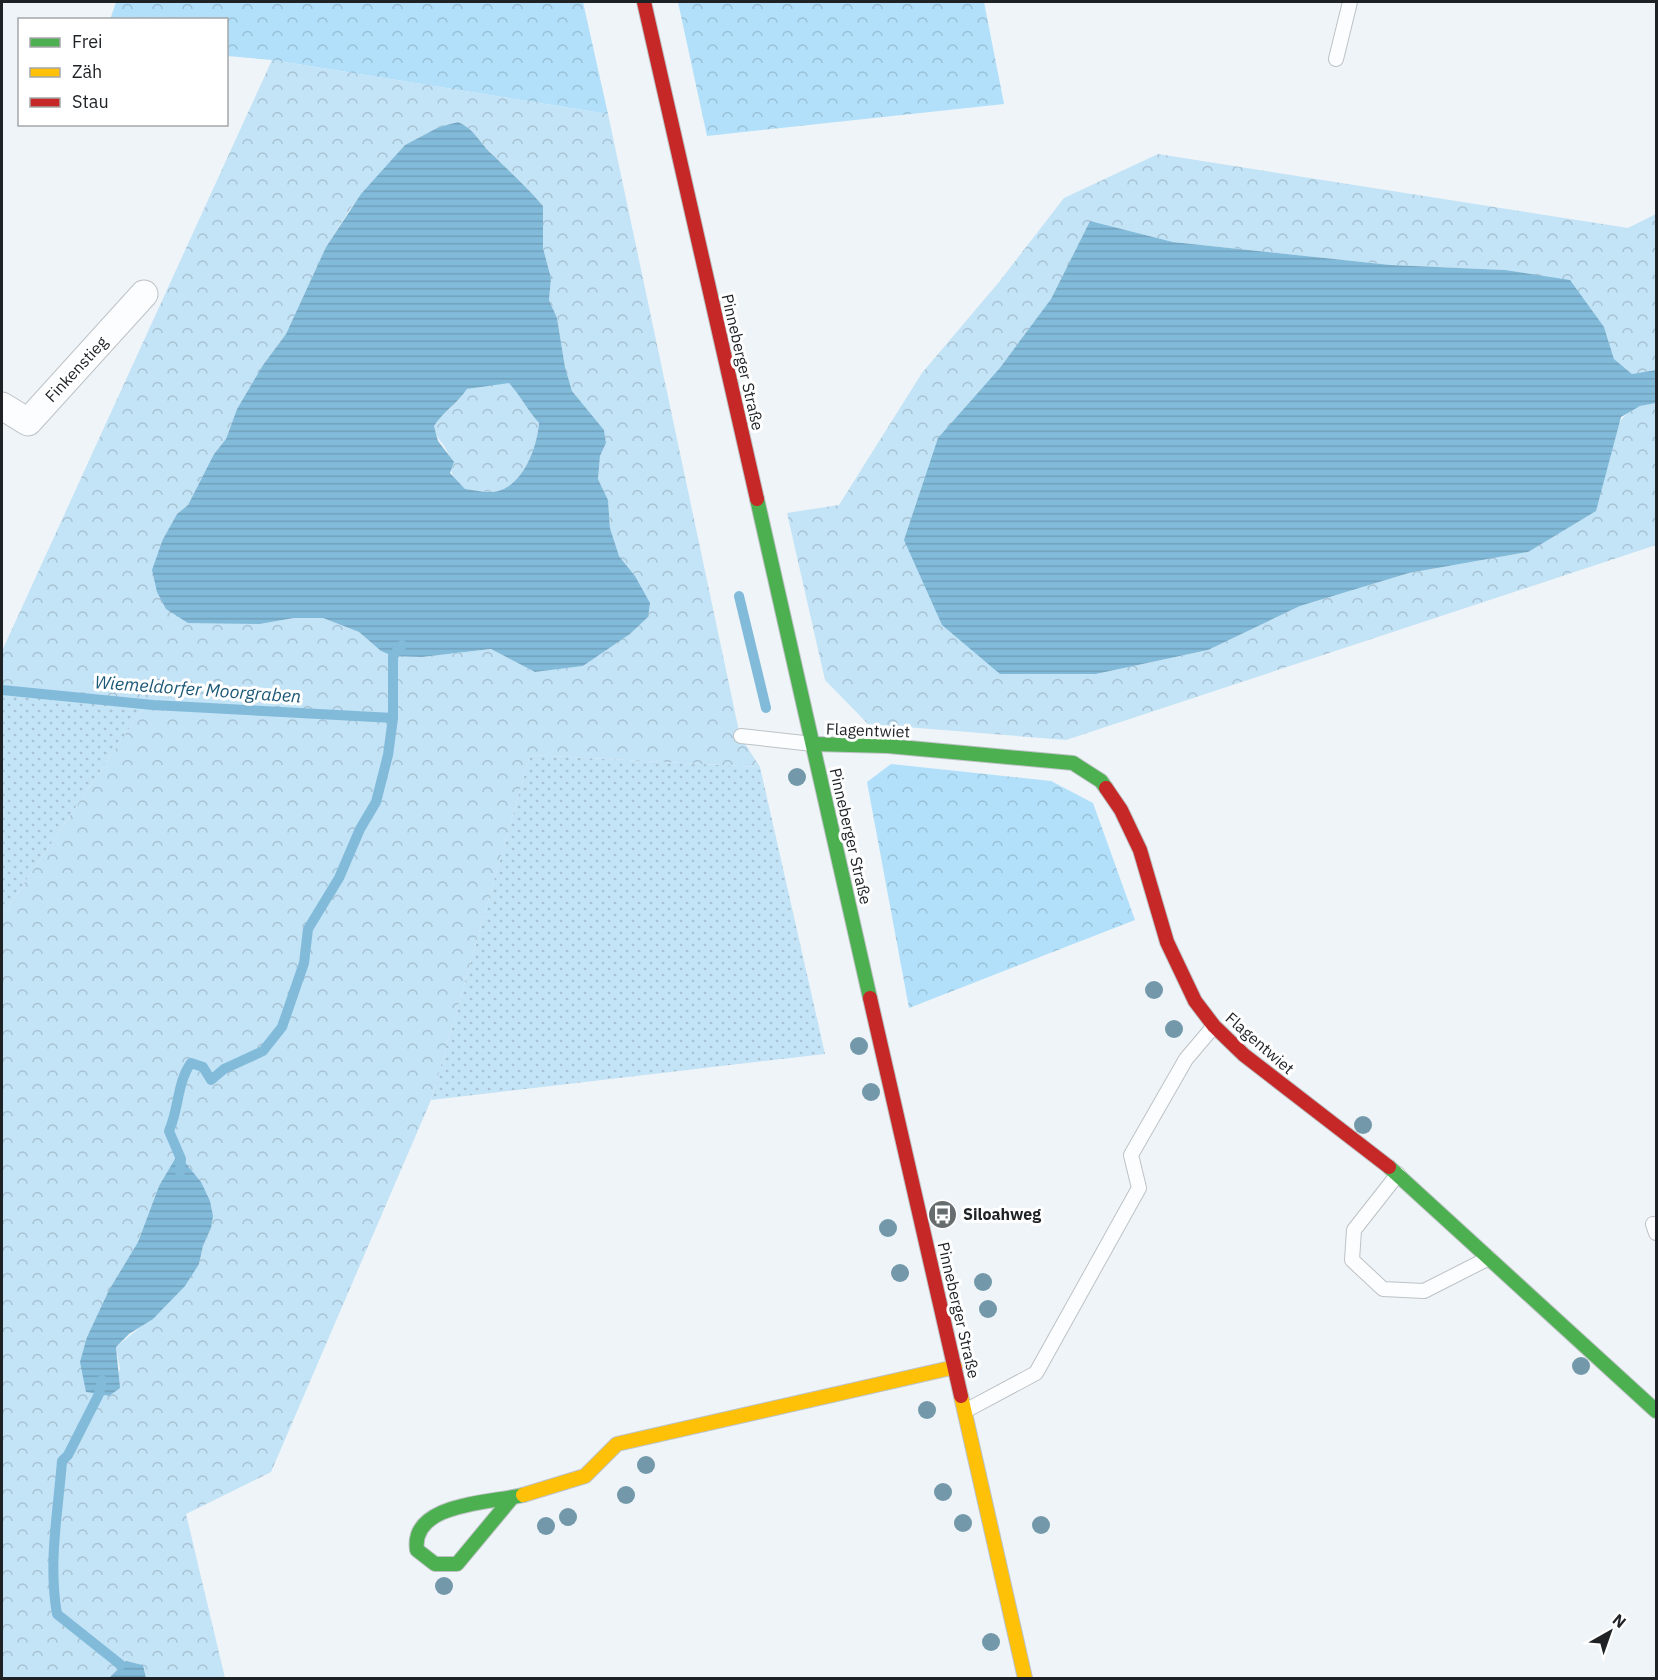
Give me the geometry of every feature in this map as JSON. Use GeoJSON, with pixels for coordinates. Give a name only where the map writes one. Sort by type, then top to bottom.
{"type":"FeatureCollection","features":[{"type":"Feature","properties":{"kind":"street","name":"Pinneberger Straße"},"geometry":{"type":"LineString","coordinates":[[644,2],[1025,1678]]}},
{"type":"Feature","properties":{"kind":"street","name":"Finkenstieg"},"geometry":{"type":"LineString","coordinates":[[2,406],[28,422],[144,294]]}},
{"type":"Feature","properties":{"kind":"street","name":"Flagentwiet"},"geometry":{"type":"LineString","coordinates":[[814,744],[888,746],[1073,763],[1101,781],[1121,810],[1140,850],[1172,952],[1194,1001],[1214,1026],[1244,1055],[1398,1174],[1656,1411]]}},
{"type":"Feature","properties":{"kind":"street"},"geometry":{"type":"LineString","coordinates":[[511,1498],[457,1564],[438,1567],[430,1564],[417,1550],[417,1533],[429,1517],[453,1509],[511,1498],[584,1476],[597,1466],[606,1451],[617,1444],[955,1367]]}},
{"type":"Feature","properties":{"kind":"lane"},"geometry":{"type":"LineString","coordinates":[[1336,59],[1350,2]]}},
{"type":"Feature","properties":{"kind":"lane","name":"Flagentwiet"},"geometry":{"type":"LineString","coordinates":[[741,736],[814,744]]}},
{"type":"Feature","properties":{"kind":"lane"},"geometry":{"type":"LineString","coordinates":[[965,1411],[1036,1373],[1139,1188],[1131,1155],[1186,1059],[1214,1026]]}},
{"type":"Feature","properties":{"kind":"lane"},"geometry":{"type":"LineString","coordinates":[[1398,1174],[1354,1230],[1352,1260],[1383,1289],[1424,1291],[1489,1258]]}},
{"type":"Feature","properties":{"kind":"green space"},"geometry":{"type":"Polygon","coordinates":[[[116,2],[583,2],[608,114],[272,60],[228,56],[228,18],[111,18],[116,2]]]}},
{"type":"Feature","properties":{"kind":"green space"},"geometry":{"type":"Polygon","coordinates":[[[678,2],[984,2],[1004,104],[707,136],[678,2]]]}},
{"type":"Feature","properties":{"kind":"green space"},"geometry":{"type":"Polygon","coordinates":[[[272,60],[608,114],[740,736],[760,767],[530,755],[431,1100],[271,1472],[186,1514],[225,1678],[146,1678],[143,1665],[126,1661],[109,1678],[2,1678],[2,916],[145,705],[2,686],[2,651],[272,60]],[[458,122],[439,127],[405,145],[350,209],[326,247],[286,334],[263,365],[237,409],[226,439],[214,454],[188,505],[177,514],[163,539],[260,624],[294,618],[323,618],[359,632],[381,651],[422,657],[491,649],[535,672],[583,666],[630,634],[648,617],[635,576],[619,556],[610,528],[608,500],[598,479],[600,456],[606,443],[604,430],[572,391],[565,367],[557,318],[549,300],[551,278],[543,248],[543,206],[473,133],[458,122]],[[181,1159],[159,1186],[138,1242],[109,1290],[87,1337],[86,1392],[109,1396],[120,1369],[116,1347],[164,1308],[199,1264],[203,1246],[211,1228],[187,1166],[181,1159]]]}},
{"type":"Feature","properties":{"kind":"green space"},"geometry":{"type":"Polygon","coordinates":[[[1158,154],[1628,228],[1656,214],[1656,370],[1632,374],[1614,359],[1604,327],[1505,270],[1391,265],[1173,242],[1090,221],[1051,299],[999,369],[1000,674],[1096,674],[1208,650],[1300,606],[1409,573],[1528,552],[1626,414],[1636,408],[1656,403],[1656,545],[1066,740],[868,724],[825,680],[787,513],[839,505],[922,373],[999,282],[1064,198],[1158,154]]]}},
{"type":"Feature","properties":{"kind":"green space"},"geometry":{"type":"Polygon","coordinates":[[[509,382],[539,423],[528,463],[515,481],[498,491],[465,489],[452,473],[449,457],[434,426],[467,389],[509,382]]]}},
{"type":"Feature","properties":{"kind":"green space"},"geometry":{"type":"Polygon","coordinates":[[[2,686],[145,705],[2,916],[2,686]]]}},
{"type":"Feature","properties":{"kind":"green space"},"geometry":{"type":"Polygon","coordinates":[[[530,755],[760,767],[825,1054],[431,1100],[530,755]]]}},
{"type":"Feature","properties":{"kind":"green space"},"geometry":{"type":"Polygon","coordinates":[[[891,764],[1051,781],[1093,803],[1135,920],[909,1008],[867,782],[891,764]]]}},
{"type":"Feature","properties":{"kind":"shaded area"},"geometry":{"type":"Polygon","coordinates":[[[458,122],[464,125],[543,206],[543,248],[551,278],[549,300],[557,318],[565,367],[572,391],[604,430],[606,443],[600,456],[598,479],[608,500],[610,528],[619,556],[635,576],[650,603],[648,617],[630,634],[583,666],[535,672],[491,649],[422,657],[393,656],[381,651],[359,632],[323,618],[294,618],[260,624],[188,623],[166,609],[157,592],[152,570],[163,539],[177,514],[188,505],[214,454],[226,439],[237,409],[263,365],[286,334],[326,247],[361,194],[405,145],[439,127],[458,122]],[[509,383],[467,389],[434,426],[438,441],[454,462],[450,473],[465,489],[498,491],[515,481],[528,463],[539,423],[509,383]]]}},
{"type":"Feature","properties":{"kind":"shaded area"},"geometry":{"type":"Polygon","coordinates":[[[1090,221],[1173,242],[1391,265],[1505,270],[1570,280],[1604,327],[1614,359],[1632,374],[1656,370],[1656,403],[1640,406],[1621,417],[1596,511],[1528,552],[1409,573],[1300,606],[1208,650],[1096,674],[1000,674],[942,625],[904,540],[938,438],[999,369],[1051,299],[1090,221]]]}},
{"type":"Feature","properties":{"kind":"shaded area"},"geometry":{"type":"Polygon","coordinates":[[[178,1154],[201,1182],[210,1201],[213,1216],[199,1264],[185,1286],[153,1319],[129,1334],[116,1347],[120,1388],[109,1396],[86,1392],[80,1362],[87,1337],[109,1290],[138,1242],[159,1186],[178,1154]]]}},
{"type":"Feature","properties":{"kind":"shaded area"},"geometry":{"type":"Polygon","coordinates":[[[126,1661],[143,1665],[146,1678],[109,1678],[126,1661]]]}},
{"type":"Feature","properties":{"kind":"waterway"},"geometry":{"type":"LineString","coordinates":[[739,596],[766,708]]}},
{"type":"Feature","properties":{"kind":"waterway"},"geometry":{"type":"LineString","coordinates":[[180,1172],[181,1159],[169,1131],[186,1070],[191,1063],[203,1067],[211,1080],[224,1069],[263,1051],[282,1027],[304,963],[308,929],[339,878],[360,829],[376,802],[388,755],[393,718],[393,656],[402,645]]}},
{"type":"Feature","properties":{"kind":"waterway","name":"Wiemeldorfer Moorgraben"},"geometry":{"type":"LineString","coordinates":[[2,690],[153,705],[393,718]]}},
{"type":"Feature","properties":{"kind":"waterway"},"geometry":{"type":"LineString","coordinates":[[102,1380],[99,1394],[68,1455],[62,1461],[55,1538],[54,1595],[57,1614],[121,1665]]}},
{"type":"Feature","properties":{"kind":"traffic: fast"},"geometry":{"type":"LineString","coordinates":[[757,499],[870,998]]}},
{"type":"Feature","properties":{"kind":"traffic: fast"},"geometry":{"type":"LineString","coordinates":[[814,744],[888,746],[1073,763],[1101,781],[1106,788]]}},
{"type":"Feature","properties":{"kind":"traffic: fast"},"geometry":{"type":"LineString","coordinates":[[1389,1167],[1656,1411]]}},
{"type":"Feature","properties":{"kind":"traffic: fast"},"geometry":{"type":"LineString","coordinates":[[511,1499],[457,1564],[435,1564],[417,1550],[418,1534],[426,1523],[439,1514],[455,1508],[523,1495]]}},
{"type":"Feature","properties":{"kind":"traffic: slow"},"geometry":{"type":"LineString","coordinates":[[523,1495],[585,1476],[617,1444],[955,1367]]}},
{"type":"Feature","properties":{"kind":"traffic: slow"},"geometry":{"type":"LineString","coordinates":[[961,1396],[1025,1678]]}},
{"type":"Feature","properties":{"kind":"traffic: jam"},"geometry":{"type":"LineString","coordinates":[[644,2],[757,499]]}},
{"type":"Feature","properties":{"kind":"traffic: jam"},"geometry":{"type":"LineString","coordinates":[[1106,788],[1121,810],[1140,850],[1167,942],[1195,1001],[1214,1026],[1244,1055],[1389,1167]]}},
{"type":"Feature","properties":{"kind":"traffic: jam"},"geometry":{"type":"LineString","coordinates":[[870,998],[961,1396]]}},
{"type":"Feature","properties":{"kind":"place","name":"Siloahweg"},"geometry":{"type":"Point","coordinates":[942,1214]}}]}
